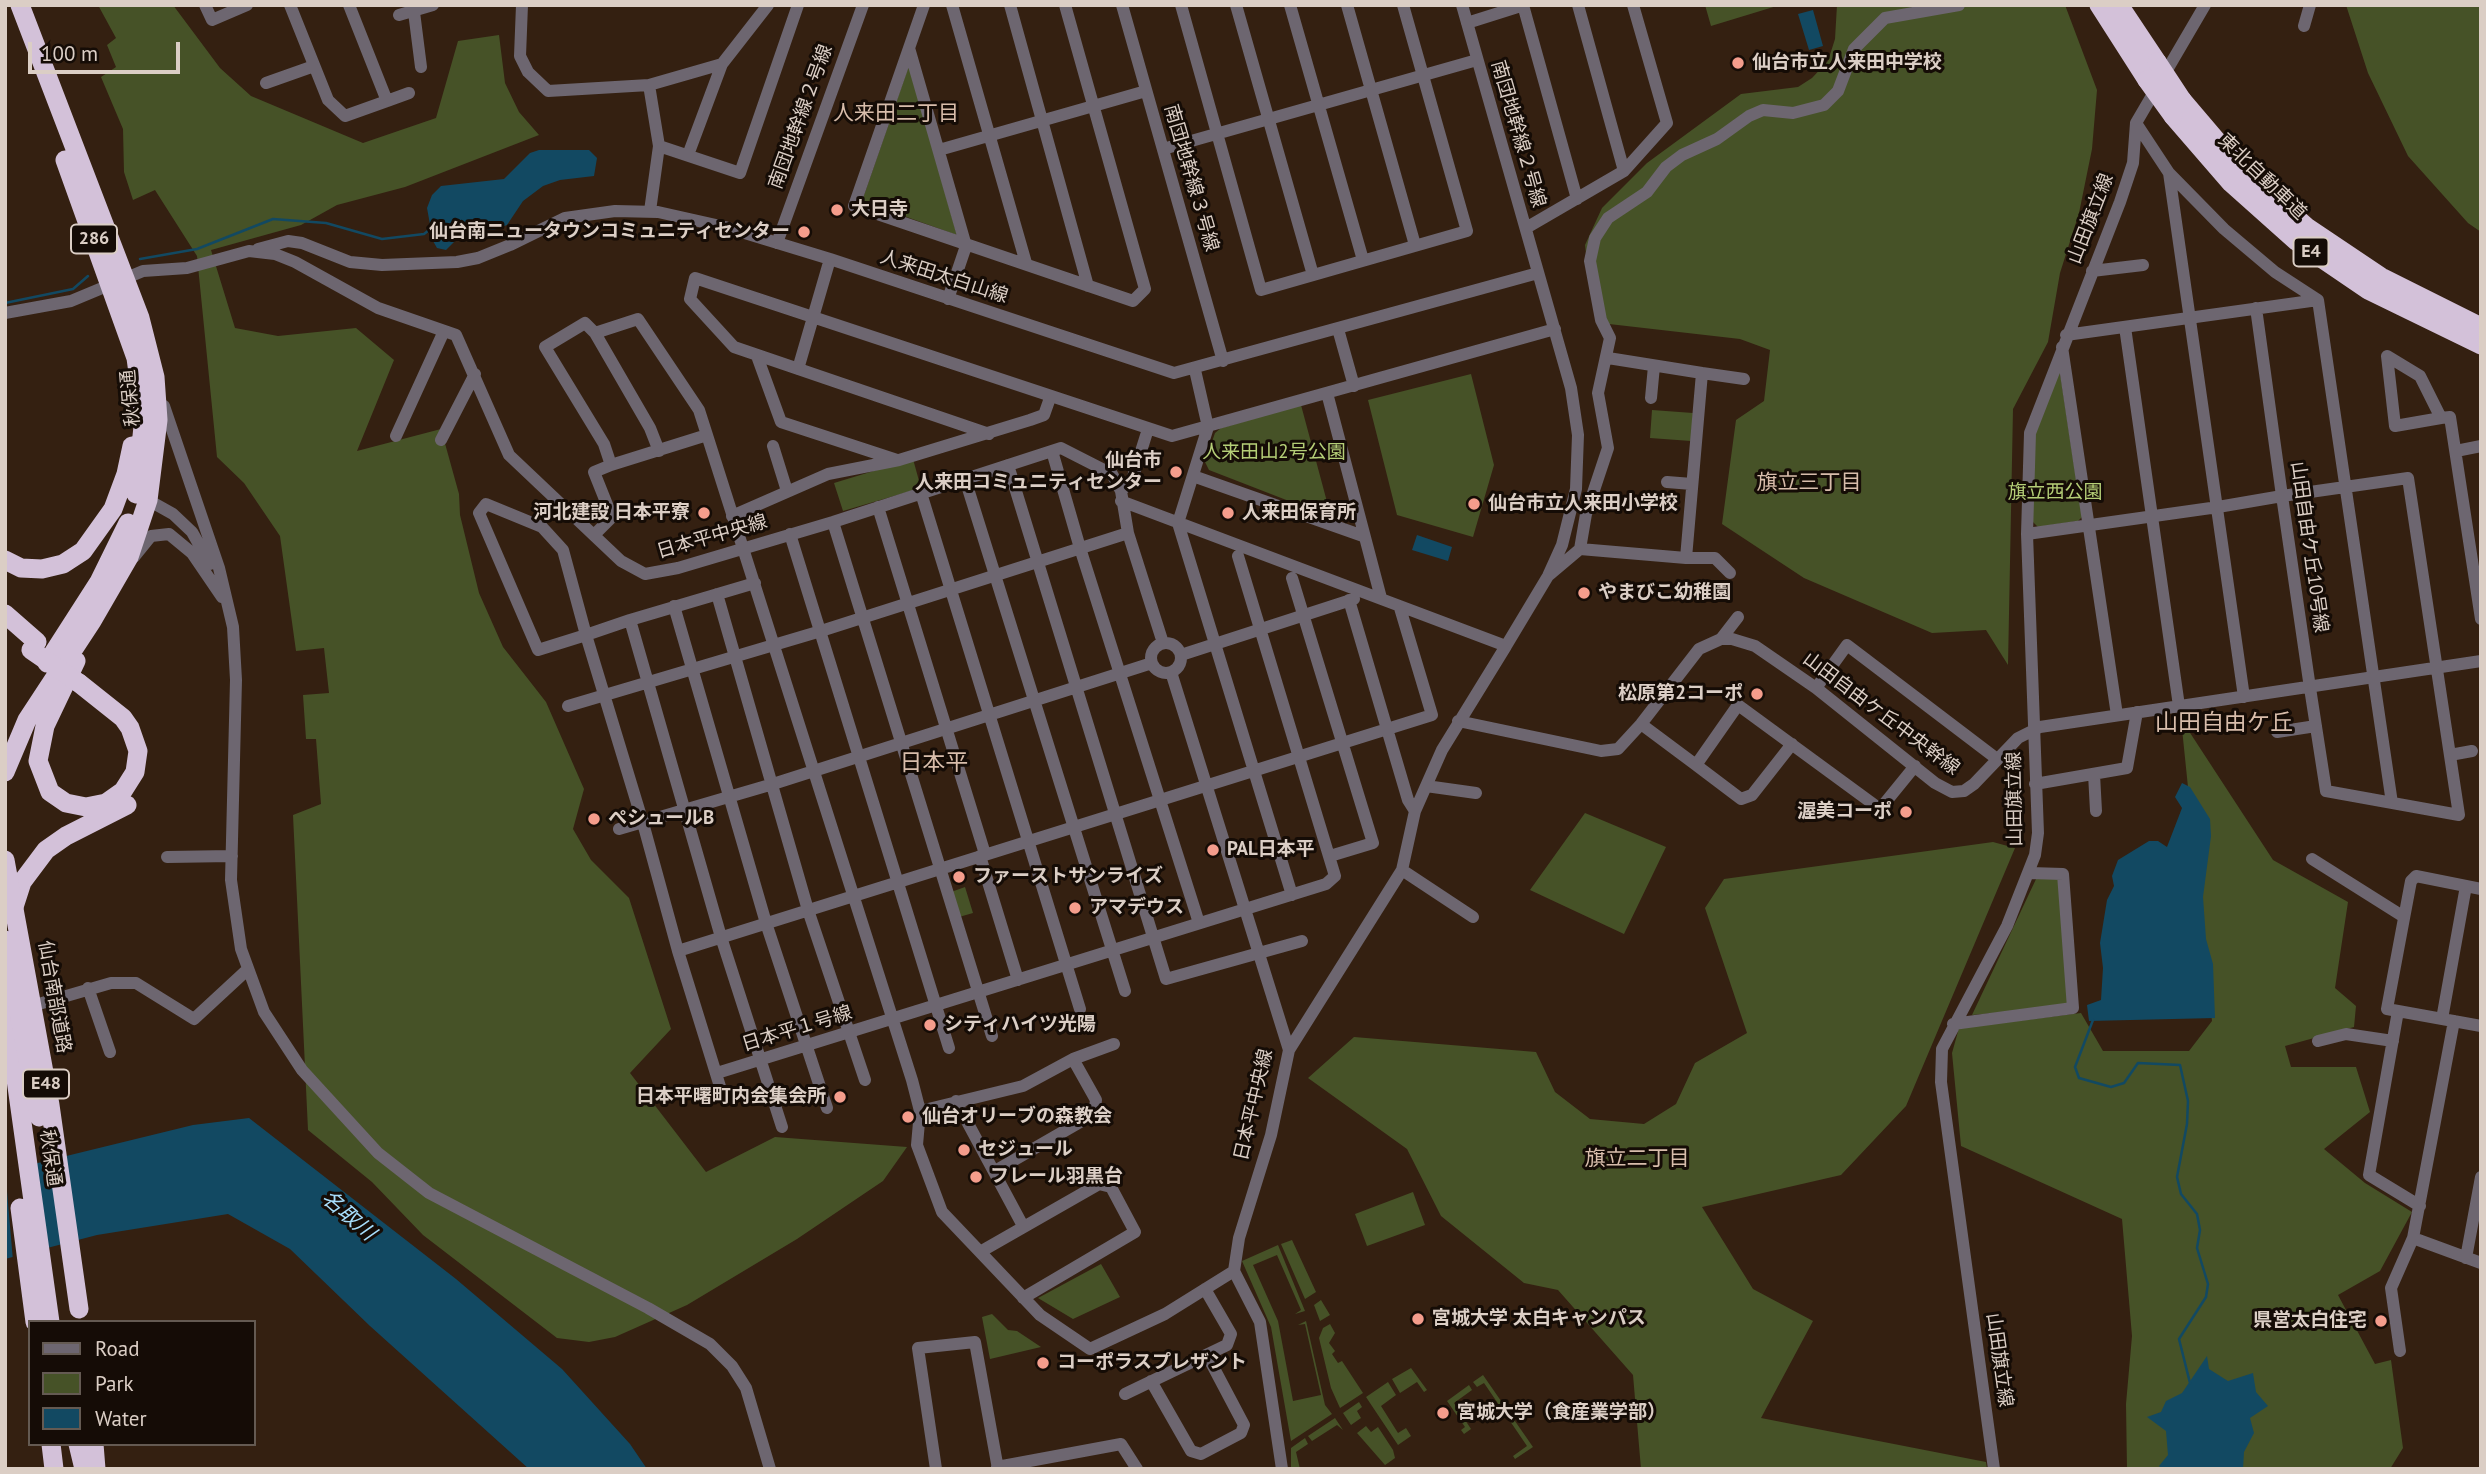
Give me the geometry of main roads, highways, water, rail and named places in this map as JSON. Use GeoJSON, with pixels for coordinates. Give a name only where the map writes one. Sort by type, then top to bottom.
{"type":"FeatureCollection","features":[{"type":"Feature","properties":{"kind":"highway","name":"秋保通"},"geometry":{"type":"LineString","coordinates":[[5,772],[27,720],[118,577],[148,500],[158,420],[150,355],[6,5]]}},
{"type":"Feature","properties":{"kind":"highway","name":"秋保通"},"geometry":{"type":"LineString","coordinates":[[5,734],[28,692],[111,561],[128,523],[139,481],[144,438],[136,358],[124,319],[117,280],[20,5]]}},
{"type":"Feature","properties":{"kind":"highway","name":"東北自動車道"},"geometry":{"type":"LineString","coordinates":[[2099,5],[2147,80],[2308,228],[2381,277],[2481,327]]}},
{"type":"Feature","properties":{"kind":"highway","name":"東北自動車道"},"geometry":{"type":"LineString","coordinates":[[2119,5],[2157,62],[2178,108],[2231,183],[2296,241],[2377,295],[2481,345]]}},
{"type":"Feature","properties":{"kind":"highway"},"geometry":{"type":"LineString","coordinates":[[5,559],[32,569],[63,564],[92,540],[113,509],[128,465],[135,418],[134,378],[124,319]]}},
{"type":"Feature","properties":{"kind":"highway"},"geometry":{"type":"LineString","coordinates":[[81,678],[123,718],[130,728],[138,751],[135,772],[124,791],[106,803],[86,807],[66,803],[50,792],[40,773],[38,750],[45,726],[103,603]]}},
{"type":"Feature","properties":{"kind":"highway"},"geometry":{"type":"LineString","coordinates":[[5,614],[34,646]]}},
{"type":"Feature","properties":{"kind":"highway"},"geometry":{"type":"LineString","coordinates":[[5,631],[120,700],[138,720],[150,754],[146,776],[126,805],[66,836],[36,860],[22,882],[12,912],[5,971]]}},
{"type":"Feature","properties":{"kind":"highway","name":"仙台南部道路"},"geometry":{"type":"LineString","coordinates":[[5,860],[50,1105],[80,1316]]}},
{"type":"Feature","properties":{"kind":"highway","name":"仙台南部道路"},"geometry":{"type":"LineString","coordinates":[[5,940],[80,1316]]}},
{"type":"Feature","properties":{"kind":"highway","name":"秋保通"},"geometry":{"type":"LineString","coordinates":[[6,1010],[15,1118],[34,1261],[35,1320]]}},
{"type":"Feature","properties":{"kind":"highway","name":"秋保通"},"geometry":{"type":"LineString","coordinates":[[5,1098],[15,1118]]}},
{"type":"Feature","properties":{"kind":"highway","name":"秋保通"},"geometry":{"type":"LineString","coordinates":[[34,1261],[49,1320]]}},
{"type":"Feature","properties":{"kind":"highway"},"geometry":{"type":"LineString","coordinates":[[51,1446],[54,1469]]}},
{"type":"Feature","properties":{"kind":"highway"},"geometry":{"type":"LineString","coordinates":[[79,1446],[85,1469]]}},
{"type":"Feature","properties":{"kind":"highway"},"geometry":{"type":"LineString","coordinates":[[94,1446],[96,1469]]}},
{"type":"Feature","properties":{"kind":"water"},"geometry":{"type":"Polygon","coordinates":[[[1813,10],[1823,46],[1809,50],[1798,14],[1813,10]]]}},
{"type":"Feature","properties":{"kind":"water"},"geometry":{"type":"Polygon","coordinates":[[[539,150],[589,150],[597,158],[594,176],[560,180],[543,186],[523,201],[507,225],[494,230],[474,228],[464,232],[446,250],[437,248],[433,241],[427,208],[432,195],[441,186],[504,179],[530,153],[539,150]]]}},
{"type":"Feature","properties":{"kind":"water"},"geometry":{"type":"Polygon","coordinates":[[[1417,535],[1452,547],[1448,561],[1412,550],[1417,535]]]}},
{"type":"Feature","properties":{"kind":"water"},"geometry":{"type":"Polygon","coordinates":[[[2182,783],[2190,787],[2210,819],[2211,836],[2203,897],[2206,939],[2213,964],[2215,1018],[2089,1021],[2087,1005],[2101,1000],[2103,968],[2100,943],[2107,900],[2114,886],[2112,876],[2118,860],[2149,841],[2158,841],[2167,847],[2182,808],[2175,797],[2182,783]]]}},
{"type":"Feature","properties":{"kind":"water","name":"名取川"},"geometry":{"type":"Polygon","coordinates":[[[249,1118],[456,1279],[562,1369],[630,1444],[647,1469],[529,1469],[370,1326],[290,1249],[228,1214],[97,1235],[5,1259],[5,1171],[193,1125],[249,1118]]]}},
{"type":"Feature","properties":{"kind":"water"},"geometry":{"type":"Polygon","coordinates":[[[2207,1356],[2209,1369],[2228,1381],[2253,1373],[2256,1392],[2268,1406],[2250,1418],[2254,1433],[2244,1452],[2243,1469],[2162,1469],[2159,1466],[2168,1455],[2166,1431],[2147,1417],[2161,1412],[2166,1401],[2182,1393],[2207,1356]]]}},
{"type":"Feature","properties":{"kind":"waterway"},"geometry":{"type":"LineString","coordinates":[[140,259],[197,249],[273,219],[326,223],[382,239],[424,234],[433,227]]}},
{"type":"Feature","properties":{"kind":"waterway"},"geometry":{"type":"LineString","coordinates":[[5,303],[73,289],[88,276]]}},
{"type":"Feature","properties":{"kind":"waterway"},"geometry":{"type":"LineString","coordinates":[[2093,1020],[2075,1067],[2079,1078],[2111,1087],[2124,1083],[2138,1063],[2180,1065],[2188,1101],[2187,1124],[2177,1177],[2181,1194],[2197,1214],[2200,1230],[2197,1248],[2208,1284],[2206,1297],[2179,1339],[2190,1383]]}},
{"type":"Feature","properties":{"kind":"place","name":"仙台市立人来田中学校"},"geometry":{"type":"Point","coordinates":[1738,63]}},
{"type":"Feature","properties":{"kind":"place","name":"大日寺"},"geometry":{"type":"Point","coordinates":[837,210]}},
{"type":"Feature","properties":{"kind":"place","name":"仙台南ニュータウンコミュニティセンター"},"geometry":{"type":"Point","coordinates":[804,232]}},
{"type":"Feature","properties":{"kind":"place","name":"仙台市 人来田コミュニティセンター"},"geometry":{"type":"Point","coordinates":[1176,472]}},
{"type":"Feature","properties":{"kind":"place","name":"仙台市立人来田小学校"},"geometry":{"type":"Point","coordinates":[1474,504]}},
{"type":"Feature","properties":{"kind":"place","name":"河北建設 日本平寮"},"geometry":{"type":"Point","coordinates":[704,513]}},
{"type":"Feature","properties":{"kind":"place","name":"人来田保育所"},"geometry":{"type":"Point","coordinates":[1228,513]}},
{"type":"Feature","properties":{"kind":"place","name":"やまびこ幼稚園"},"geometry":{"type":"Point","coordinates":[1584,593]}},
{"type":"Feature","properties":{"kind":"place","name":"松原第2コーポ"},"geometry":{"type":"Point","coordinates":[1757,694]}},
{"type":"Feature","properties":{"kind":"place","name":"渥美コーポ"},"geometry":{"type":"Point","coordinates":[1906,812]}},
{"type":"Feature","properties":{"kind":"place","name":"ぺシュールB"},"geometry":{"type":"Point","coordinates":[594,819]}},
{"type":"Feature","properties":{"kind":"place","name":"PAL日本平"},"geometry":{"type":"Point","coordinates":[1213,850]}},
{"type":"Feature","properties":{"kind":"place","name":"ファーストサンライズ"},"geometry":{"type":"Point","coordinates":[959,877]}},
{"type":"Feature","properties":{"kind":"place","name":"アマデウス"},"geometry":{"type":"Point","coordinates":[1075,908]}},
{"type":"Feature","properties":{"kind":"place","name":"シティハイツ光陽"},"geometry":{"type":"Point","coordinates":[930,1025]}},
{"type":"Feature","properties":{"kind":"place","name":"日本平曙町内会集会所"},"geometry":{"type":"Point","coordinates":[840,1097]}},
{"type":"Feature","properties":{"kind":"place","name":"仙台オリーブの森教会"},"geometry":{"type":"Point","coordinates":[908,1117]}},
{"type":"Feature","properties":{"kind":"place","name":"セジュール"},"geometry":{"type":"Point","coordinates":[964,1150]}},
{"type":"Feature","properties":{"kind":"place","name":"フレール羽黒台"},"geometry":{"type":"Point","coordinates":[976,1177]}},
{"type":"Feature","properties":{"kind":"place","name":"宮城大学 太白キャンパス"},"geometry":{"type":"Point","coordinates":[1418,1319]}},
{"type":"Feature","properties":{"kind":"place","name":"県営太白住宅"},"geometry":{"type":"Point","coordinates":[2381,1321]}},
{"type":"Feature","properties":{"kind":"place","name":"コーポラスプレザント"},"geometry":{"type":"Point","coordinates":[1043,1363]}},
{"type":"Feature","properties":{"kind":"place","name":"宮城大学（食産業学部）"},"geometry":{"type":"Point","coordinates":[1443,1413]}},
{"type":"Feature","properties":{"kind":"district","name":"人来田二丁目"},"geometry":{"type":"Point","coordinates":[896,114]}},
{"type":"Feature","properties":{"kind":"district","name":"旗立三丁目"},"geometry":{"type":"Point","coordinates":[1809,483]}},
{"type":"Feature","properties":{"kind":"district","name":"山田自由ケ丘"},"geometry":{"type":"Point","coordinates":[2224,723]}},
{"type":"Feature","properties":{"kind":"district","name":"日本平"},"geometry":{"type":"Point","coordinates":[934,763]}},
{"type":"Feature","properties":{"kind":"district","name":"旗立二丁目"},"geometry":{"type":"Point","coordinates":[1637,1159]}},
{"type":"Feature","properties":{"kind":"park label","name":"人来田山2号公園"},"geometry":{"type":"Point","coordinates":[1274,453]}},
{"type":"Feature","properties":{"kind":"park label","name":"旗立西公園"},"geometry":{"type":"Point","coordinates":[2055,493]}}]}
